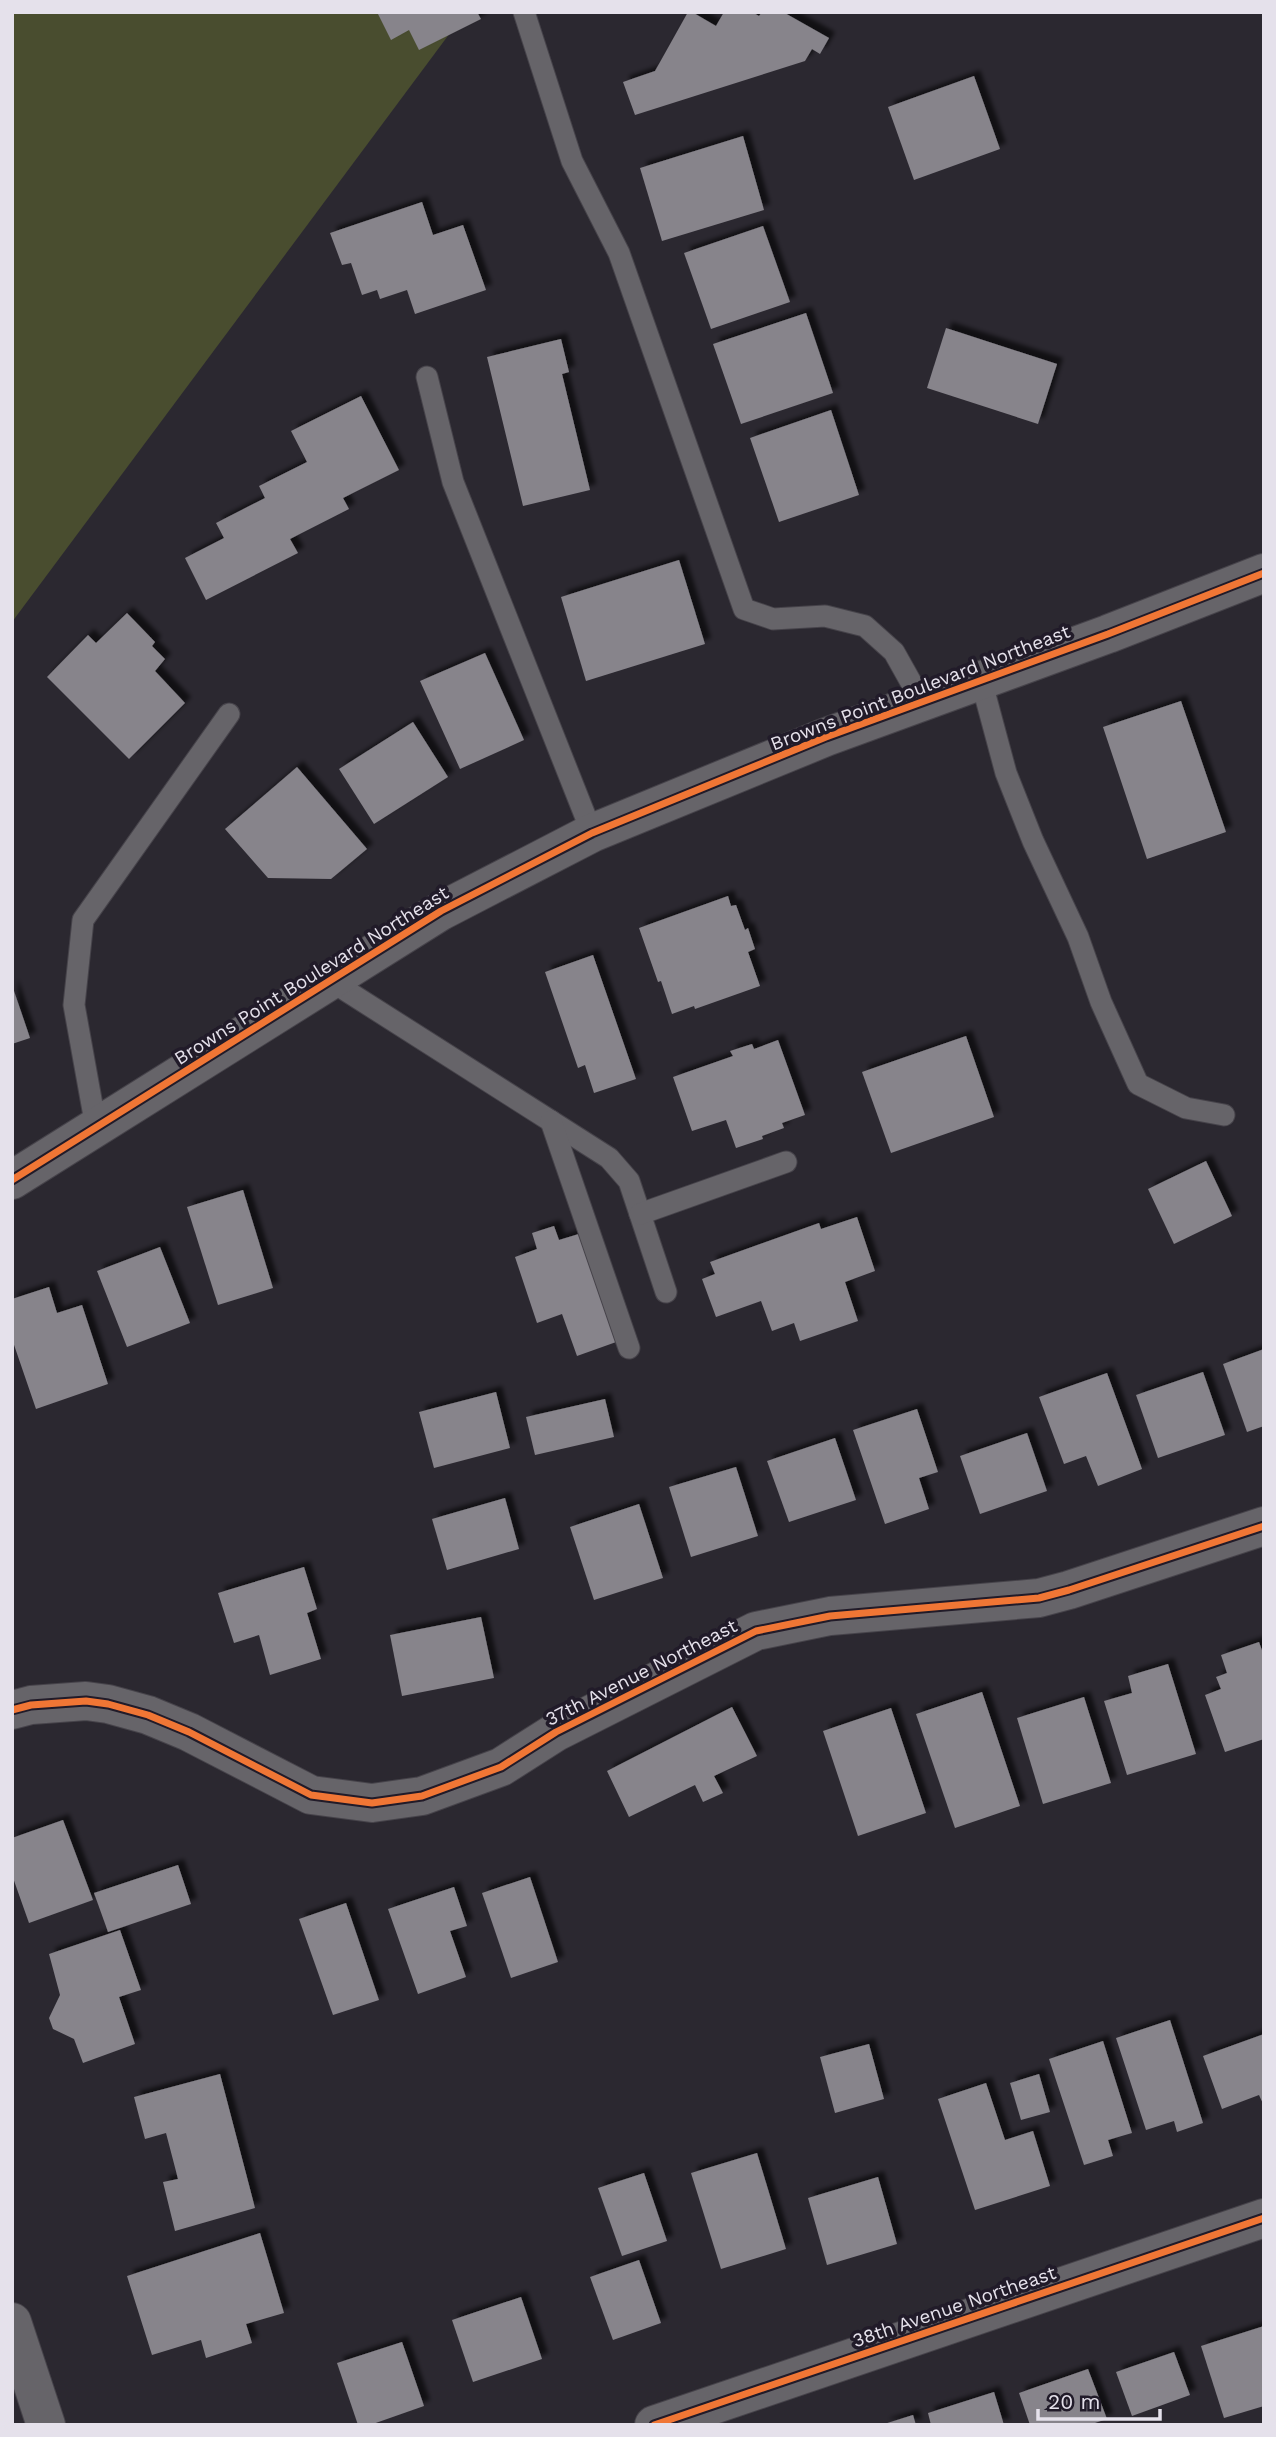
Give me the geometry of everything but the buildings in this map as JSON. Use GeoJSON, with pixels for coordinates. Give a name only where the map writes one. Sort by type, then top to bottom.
{"type":"FeatureCollection","features":[{"type":"Feature","properties":{"kind":"street","name":"Browns Point Boulevard Northeast"},"geometry":{"type":"LineString","coordinates":[[12,1180],[441,911],[592,833],[826,737],[1108,634],[1264,573]]}},
{"type":"Feature","properties":{"kind":"street","name":"37th Avenue Northeast"},"geometry":{"type":"LineString","coordinates":[[12,1710],[31,1705],[86,1702],[108,1704],[148,1715],[189,1732],[311,1796],[372,1803],[422,1796],[501,1767],[556,1732],[757,1630],[830,1616],[1039,1598],[1264,1526]]}},
{"type":"Feature","properties":{"kind":"street","name":"38th Avenue Northeast"},"geometry":{"type":"LineString","coordinates":[[654,2425],[1264,2218]]}},
{"type":"Feature","properties":{"kind":"street"},"geometry":{"type":"LineString","coordinates":[[12,2322],[46,2425]]}},
{"type":"Feature","properties":{"kind":"lane"},"geometry":{"type":"LineString","coordinates":[[524,12],[572,161],[620,253],[744,609],[773,619],[825,616],[865,626],[894,652],[922,702]]}},
{"type":"Feature","properties":{"kind":"lane"},"geometry":{"type":"LineString","coordinates":[[427,377],[453,482],[592,833]]}},
{"type":"Feature","properties":{"kind":"lane"},"geometry":{"type":"LineString","coordinates":[[981,680],[1006,773],[1033,841],[1079,937],[1101,1002],[1138,1084],[1186,1108],[1224,1115]]}},
{"type":"Feature","properties":{"kind":"lane"},"geometry":{"type":"LineString","coordinates":[[96,1128],[74,1005],[83,920],[229,714]]}},
{"type":"Feature","properties":{"kind":"lane"},"geometry":{"type":"LineString","coordinates":[[331,981],[609,1158],[629,1181],[666,1292]]}},
{"type":"Feature","properties":{"kind":"lane"},"geometry":{"type":"LineString","coordinates":[[551,1121],[629,1348]]}},
{"type":"Feature","properties":{"kind":"lane"},"geometry":{"type":"LineString","coordinates":[[640,1214],[786,1162]]}},
{"type":"Feature","properties":{"kind":"green space"},"geometry":{"type":"Polygon","coordinates":[[[12,12],[433,12],[453,29],[12,622],[12,12]]]}},
{"type":"Feature","properties":{"kind":"cycle path"},"geometry":{"type":"LineString","coordinates":[[12,1180],[441,911],[592,833],[826,737],[1108,634],[1264,573]]}},
{"type":"Feature","properties":{"kind":"cycle path"},"geometry":{"type":"LineString","coordinates":[[12,1710],[31,1705],[86,1701],[108,1704],[148,1715],[189,1732],[311,1795],[372,1803],[422,1796],[501,1767],[556,1732],[756,1631],[830,1616],[1039,1598],[1264,1526]]}},
{"type":"Feature","properties":{"kind":"cycle path"},"geometry":{"type":"LineString","coordinates":[[654,2425],[1264,2218]]}}]}
